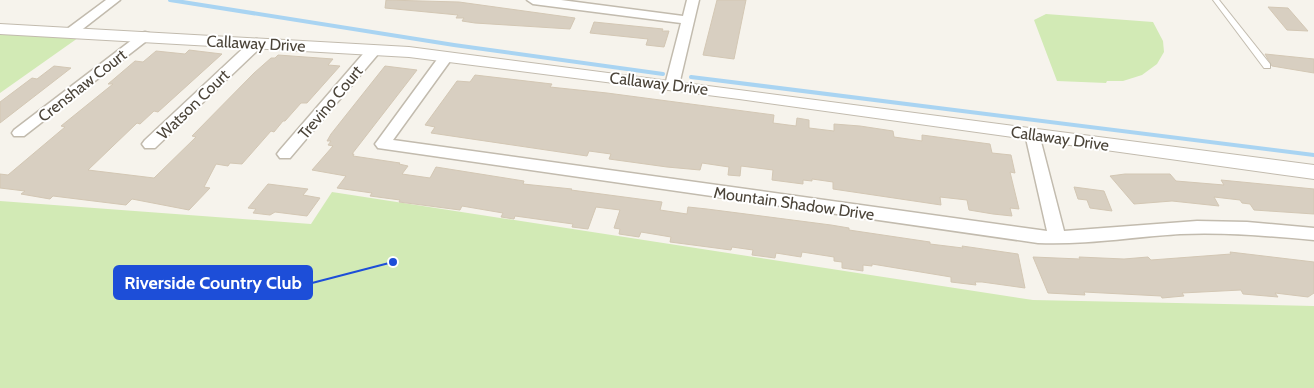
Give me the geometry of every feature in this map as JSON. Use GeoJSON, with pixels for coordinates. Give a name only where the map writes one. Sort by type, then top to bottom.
{"type":"FeatureCollection","features":[{"type":"Feature","properties":{"kind":"street"},"geometry":{"type":"LineString","coordinates":[[71,32],[114,0]]}},
{"type":"Feature","properties":{"kind":"street"},"geometry":{"type":"LineString","coordinates":[[533,0],[565,2],[688,20]]}},
{"type":"Feature","properties":{"kind":"street"},"geometry":{"type":"LineString","coordinates":[[672,85],[693,0]]}},
{"type":"Feature","properties":{"kind":"street","name":"Callaway Drive"},"geometry":{"type":"LineString","coordinates":[[0,29],[258,42],[446,57],[672,85],[1314,172]]}},
{"type":"Feature","properties":{"kind":"street","name":"Crenshaw Court"},"geometry":{"type":"LineString","coordinates":[[19,133],[145,36]]}},
{"type":"Feature","properties":{"kind":"street","name":"Watson Court"},"geometry":{"type":"LineString","coordinates":[[150,144],[258,42]]}},
{"type":"Feature","properties":{"kind":"street","name":"Trevino Court"},"geometry":{"type":"LineString","coordinates":[[285,154],[374,50]]}},
{"type":"Feature","properties":{"kind":"street","name":"Mountain Shadow Drive"},"geometry":{"type":"LineString","coordinates":[[446,57],[383,144],[1038,238],[1182,228],[1314,234]]}},
{"type":"Feature","properties":{"kind":"street"},"geometry":{"type":"LineString","coordinates":[[1032,134],[1057,238]]}},
{"type":"Feature","properties":{"kind":"lane"},"geometry":{"type":"LineString","coordinates":[[1216,0],[1267,66]]}},
{"type":"Feature","properties":{"kind":"green space"},"geometry":{"type":"Polygon","coordinates":[[[1046,14],[1153,22],[1163,41],[1164,52],[1157,64],[1142,75],[1123,81],[1107,81],[1106,83],[1057,81],[1034,20],[1046,14]]]}},
{"type":"Feature","properties":{"kind":"green space"},"geometry":{"type":"Polygon","coordinates":[[[0,29],[85,33],[0,93],[0,29]]]}},
{"type":"Feature","properties":{"kind":"green space"},"geometry":{"type":"Polygon","coordinates":[[[332,192],[1033,300],[1314,306],[1314,388],[0,388],[0,201],[311,224],[332,192]]]}},
{"type":"Feature","properties":{"kind":"building"},"geometry":{"type":"Polygon","coordinates":[[[386,0],[459,2],[575,18],[570,29],[475,23],[462,21],[464,18],[456,18],[458,15],[385,8],[386,0]]]}},
{"type":"Feature","properties":{"kind":"building"},"geometry":{"type":"Polygon","coordinates":[[[717,0],[746,0],[734,59],[703,55],[717,0]]]}},
{"type":"Feature","properties":{"kind":"building"},"geometry":{"type":"Polygon","coordinates":[[[1268,7],[1288,8],[1308,31],[1287,30],[1268,7]]]}},
{"type":"Feature","properties":{"kind":"building"},"geometry":{"type":"Polygon","coordinates":[[[594,22],[669,31],[664,47],[646,45],[648,39],[590,33],[594,22]]]}},
{"type":"Feature","properties":{"kind":"building"},"geometry":{"type":"Polygon","coordinates":[[[189,50],[222,54],[158,112],[154,111],[140,124],[137,123],[88,170],[154,178],[196,137],[192,136],[254,73],[271,58],[275,58],[278,55],[333,59],[328,65],[340,66],[307,103],[301,103],[274,132],[271,131],[242,164],[230,163],[228,166],[216,164],[204,187],[210,188],[189,210],[132,199],[126,205],[53,196],[50,199],[21,194],[25,191],[0,188],[0,174],[8,175],[65,127],[61,126],[113,84],[108,84],[135,61],[143,62],[156,51],[185,54],[189,50]]]}},
{"type":"Feature","properties":{"kind":"building"},"geometry":{"type":"Polygon","coordinates":[[[1265,54],[1314,59],[1314,73],[1272,66],[1265,54]]]}},
{"type":"Feature","properties":{"kind":"building"},"geometry":{"type":"Polygon","coordinates":[[[54,66],[71,68],[0,123],[0,102],[32,78],[37,79],[54,66]]]}},
{"type":"Feature","properties":{"kind":"building"},"geometry":{"type":"Polygon","coordinates":[[[385,66],[417,70],[352,154],[354,154],[353,156],[400,163],[408,166],[402,174],[430,178],[436,167],[524,181],[523,184],[662,202],[660,210],[687,214],[688,207],[707,209],[831,225],[849,228],[849,230],[930,242],[930,244],[963,248],[962,246],[1018,254],[1025,288],[982,282],[975,282],[976,285],[951,282],[951,277],[872,264],[872,266],[863,265],[863,271],[842,268],[842,262],[834,261],[834,257],[802,252],[801,257],[776,253],[775,258],[752,255],[753,250],[732,247],[731,250],[670,242],[671,237],[641,232],[639,237],[619,234],[620,229],[614,228],[620,210],[596,207],[588,229],[572,227],[573,224],[515,216],[514,219],[501,217],[503,213],[462,206],[460,210],[399,202],[400,200],[370,196],[372,193],[337,188],[346,176],[312,170],[333,146],[328,145],[331,141],[327,141],[331,134],[385,66]]]}},
{"type":"Feature","properties":{"kind":"building"},"geometry":{"type":"Polygon","coordinates":[[[475,75],[552,84],[550,87],[774,115],[773,123],[796,126],[797,118],[809,120],[809,128],[834,131],[834,124],[860,126],[893,131],[894,137],[922,141],[922,135],[990,144],[992,153],[1011,155],[1015,173],[1010,172],[1019,209],[1010,208],[1012,216],[993,214],[969,210],[967,200],[940,197],[941,205],[833,189],[833,182],[812,179],[812,181],[803,180],[803,184],[772,180],[773,170],[741,166],[740,176],[728,175],[729,167],[702,163],[700,170],[667,167],[609,159],[611,154],[589,151],[587,156],[431,133],[435,127],[425,125],[457,81],[470,82],[475,75]]]}},
{"type":"Feature","properties":{"kind":"building"},"geometry":{"type":"Polygon","coordinates":[[[1170,174],[1176,181],[1224,185],[1221,180],[1314,189],[1314,214],[1254,210],[1250,204],[1242,203],[1240,200],[1214,197],[1219,206],[1172,201],[1134,204],[1110,176],[1170,174]]]}},
{"type":"Feature","properties":{"kind":"building"},"geometry":{"type":"Polygon","coordinates":[[[268,184],[308,189],[303,195],[320,198],[307,216],[275,212],[270,215],[253,213],[256,209],[248,208],[268,184]]]}},
{"type":"Feature","properties":{"kind":"building"},"geometry":{"type":"Polygon","coordinates":[[[1074,187],[1104,191],[1112,211],[1090,208],[1087,200],[1078,199],[1074,187]]]}},
{"type":"Feature","properties":{"kind":"building"},"geometry":{"type":"Polygon","coordinates":[[[1230,252],[1314,262],[1314,293],[1308,297],[1275,293],[1278,297],[1243,294],[1241,290],[1182,293],[1184,296],[1162,298],[1161,296],[1084,292],[1085,295],[1048,293],[1033,257],[1124,259],[1148,257],[1151,260],[1231,254],[1230,252]]]}},
{"type":"Feature","properties":{"kind":"waterway"},"geometry":{"type":"LineString","coordinates":[[170,0],[454,45],[663,74]]}},
{"type":"Feature","properties":{"kind":"waterway"},"geometry":{"type":"LineString","coordinates":[[691,77],[1314,155]]}},
{"type":"Feature","properties":{"kind":"place","name":"Riverside Country Club"},"geometry":{"type":"Point","coordinates":[393,262]}}]}
